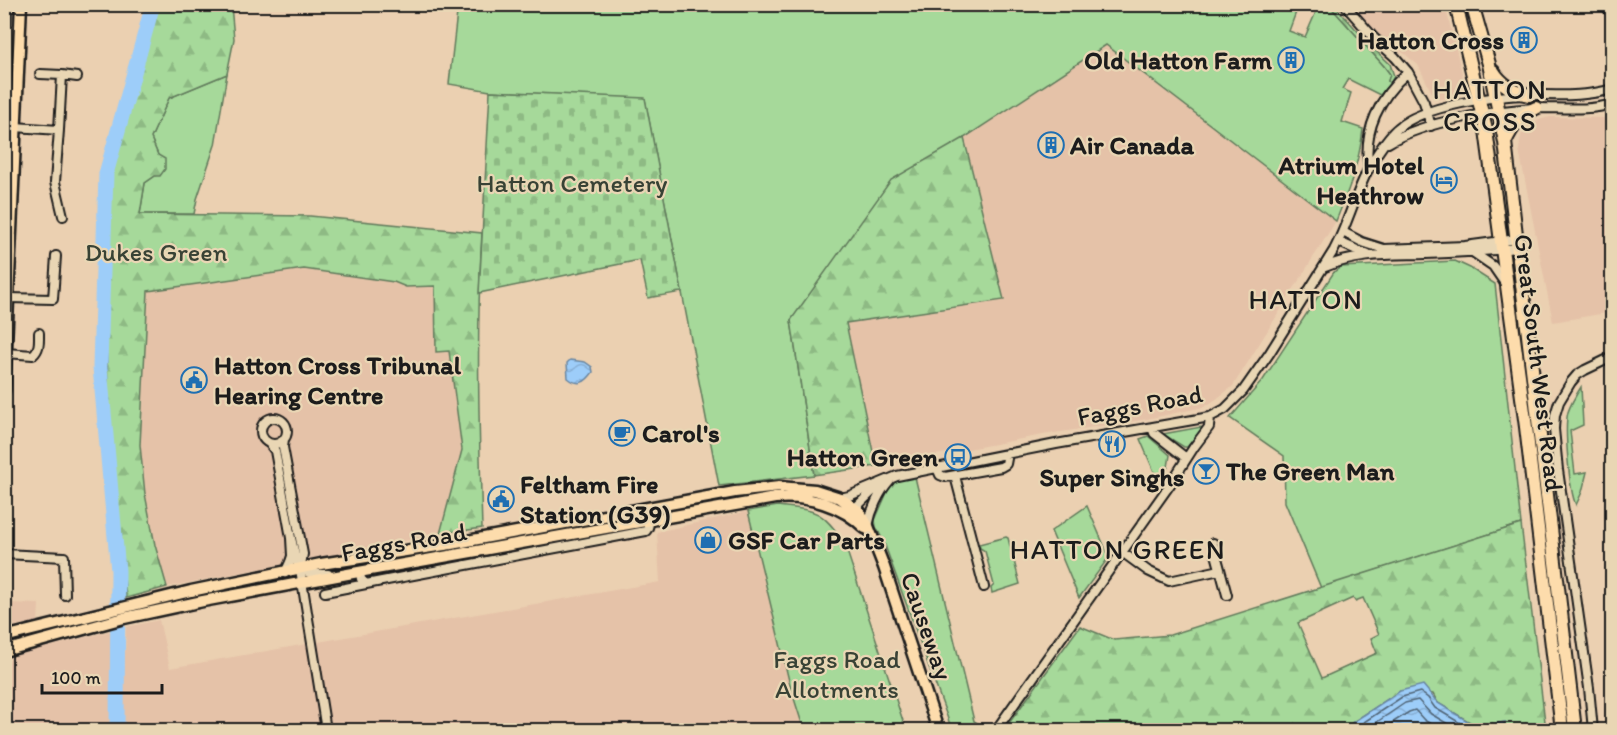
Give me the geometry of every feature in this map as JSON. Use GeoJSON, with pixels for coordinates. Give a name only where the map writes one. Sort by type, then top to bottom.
{"type":"FeatureCollection","features":[{"type":"Feature","properties":{"kind":"highway","name":"Great South West Road"},"geometry":{"type":"LineString","coordinates":[[1456,4],[1480,100],[1478,116],[1506,285],[1562,730]]}},
{"type":"Feature","properties":{"kind":"highway","name":"Great South West Road"},"geometry":{"type":"LineString","coordinates":[[1472,4],[1501,97],[1504,142],[1575,730]]}},
{"type":"Feature","properties":{"kind":"highway"},"geometry":{"type":"LineString","coordinates":[[1490,64],[1497,77],[1504,83],[1518,92],[1529,95]]}},
{"type":"Feature","properties":{"kind":"highway"},"geometry":{"type":"LineString","coordinates":[[1504,142],[1524,114],[1536,108]]}},
{"type":"Feature","properties":{"kind":"main road"},"geometry":{"type":"LineString","coordinates":[[4,391],[21,4]]}},
{"type":"Feature","properties":{"kind":"main road","name":"Faggs Road"},"geometry":{"type":"LineString","coordinates":[[4,637],[161,604],[286,586],[321,564],[451,544],[735,492],[779,487],[816,490],[840,498]]}},
{"type":"Feature","properties":{"kind":"main road","name":"Faggs Road"},"geometry":{"type":"LineString","coordinates":[[4,651],[93,627],[161,604],[239,582],[285,573],[299,577],[357,572],[785,497],[812,500],[852,511]]}},
{"type":"Feature","properties":{"kind":"main road","name":"Causeway"},"geometry":{"type":"LineString","coordinates":[[840,498],[861,524],[870,531],[939,730]]}},
{"type":"Feature","properties":{"kind":"main road"},"geometry":{"type":"LineString","coordinates":[[239,582],[299,577]]}},
{"type":"Feature","properties":{"kind":"street"},"geometry":{"type":"LineString","coordinates":[[4,5],[13,4]]}},
{"type":"Feature","properties":{"kind":"street"},"geometry":{"type":"LineString","coordinates":[[1344,4],[1408,72],[1424,102],[1431,126]]}},
{"type":"Feature","properties":{"kind":"street"},"geometry":{"type":"LineString","coordinates":[[1603,4],[1612,13]]}},
{"type":"Feature","properties":{"kind":"street"},"geometry":{"type":"LineString","coordinates":[[1368,169],[1367,145],[1374,115],[1394,86],[1408,72]]}},
{"type":"Feature","properties":{"kind":"street"},"geometry":{"type":"LineString","coordinates":[[40,74],[76,76]]}},
{"type":"Feature","properties":{"kind":"street"},"geometry":{"type":"LineString","coordinates":[[62,75],[55,182],[63,216]]}},
{"type":"Feature","properties":{"kind":"street","name":"Faggs Road"},"geometry":{"type":"LineString","coordinates":[[884,481],[892,477],[1008,453],[1210,417],[1225,409],[1243,391],[1269,354],[1324,267],[1339,242],[1368,169],[1397,129],[1408,121],[1427,113],[1480,100],[1529,95],[1576,95],[1612,89]]}},
{"type":"Feature","properties":{"kind":"street","name":"Faggs Road"},"geometry":{"type":"LineString","coordinates":[[1384,146],[1404,135],[1431,126],[1478,116],[1536,108],[1589,108],[1612,104]]}},
{"type":"Feature","properties":{"kind":"street"},"geometry":{"type":"LineString","coordinates":[[15,127],[59,130]]}},
{"type":"Feature","properties":{"kind":"street"},"geometry":{"type":"LineString","coordinates":[[1343,232],[1362,242],[1384,249],[1498,247]]}},
{"type":"Feature","properties":{"kind":"street"},"geometry":{"type":"LineString","coordinates":[[1339,242],[1369,255]]}},
{"type":"Feature","properties":{"kind":"street"},"geometry":{"type":"LineString","coordinates":[[1324,267],[1339,261],[1369,255],[1473,253],[1518,243]]}},
{"type":"Feature","properties":{"kind":"street"},"geometry":{"type":"LineString","coordinates":[[1473,253],[1492,266],[1506,285]]}},
{"type":"Feature","properties":{"kind":"street"},"geometry":{"type":"LineString","coordinates":[[8,298],[53,299],[56,256]]}},
{"type":"Feature","properties":{"kind":"street"},"geometry":{"type":"LineString","coordinates":[[6,353],[33,355],[37,352],[39,333]]}},
{"type":"Feature","properties":{"kind":"street"},"geometry":{"type":"LineString","coordinates":[[1593,730],[1557,470],[1554,429],[1558,402],[1577,375],[1612,357]]}},
{"type":"Feature","properties":{"kind":"street"},"geometry":{"type":"LineString","coordinates":[[303,554],[283,447],[287,432],[285,424],[280,419],[272,417],[264,422],[260,430],[263,438],[275,451],[326,730]]}},
{"type":"Feature","properties":{"kind":"street"},"geometry":{"type":"LineString","coordinates":[[996,730],[1209,427],[1210,417]]}},
{"type":"Feature","properties":{"kind":"street"},"geometry":{"type":"LineString","coordinates":[[1152,427],[1154,433],[1186,458]]}},
{"type":"Feature","properties":{"kind":"street"},"geometry":{"type":"LineString","coordinates":[[269,443],[276,444],[284,439]]}},
{"type":"Feature","properties":{"kind":"street","name":"Faggs Road"},"geometry":{"type":"LineString","coordinates":[[955,476],[1001,467],[1006,464],[1008,453]]}},
{"type":"Feature","properties":{"kind":"street"},"geometry":{"type":"LineString","coordinates":[[937,468],[938,473],[942,476],[955,476],[984,587]]}},
{"type":"Feature","properties":{"kind":"street"},"geometry":{"type":"LineString","coordinates":[[870,531],[881,492],[892,477]]}},
{"type":"Feature","properties":{"kind":"street"},"geometry":{"type":"LineString","coordinates":[[840,498],[884,481]]}},
{"type":"Feature","properties":{"kind":"street"},"geometry":{"type":"LineString","coordinates":[[852,511],[884,481]]}},
{"type":"Feature","properties":{"kind":"street"},"geometry":{"type":"LineString","coordinates":[[325,592],[646,531],[650,521],[648,508]]}},
{"type":"Feature","properties":{"kind":"street"},"geometry":{"type":"LineString","coordinates":[[285,573],[292,556],[291,538]]}},
{"type":"Feature","properties":{"kind":"street"},"geometry":{"type":"LineString","coordinates":[[1213,543],[1227,595]]}},
{"type":"Feature","properties":{"kind":"street"},"geometry":{"type":"LineString","coordinates":[[1122,552],[1148,571],[1169,581],[1220,570]]}},
{"type":"Feature","properties":{"kind":"street"},"geometry":{"type":"LineString","coordinates":[[4,554],[64,557],[65,595]]}},
{"type":"Feature","properties":{"kind":"street","name":"Faggs Road"},"geometry":{"type":"LineString","coordinates":[[303,554],[312,562],[321,564]]}},
{"type":"Feature","properties":{"kind":"street","name":"Faggs Road"},"geometry":{"type":"LineString","coordinates":[[299,577],[303,554]]}},
{"type":"Feature","properties":{"kind":"street"},"geometry":{"type":"LineString","coordinates":[[357,572],[366,584]]}},
{"type":"Feature","properties":{"kind":"shaded area"},"geometry":{"type":"Polygon","coordinates":[[[1351,5],[1445,5],[1466,89],[1463,95],[1439,99],[1433,95],[1418,65],[1386,42],[1351,5]]]}},
{"type":"Feature","properties":{"kind":"shaded area"},"geometry":{"type":"Polygon","coordinates":[[[1106,45],[1336,221],[1233,386],[1204,407],[1142,420],[1054,433],[876,466],[846,323],[1004,300],[964,138],[1106,45]]]}},
{"type":"Feature","properties":{"kind":"shaded area"},"geometry":{"type":"Polygon","coordinates":[[[1550,117],[1612,118],[1612,312],[1553,322],[1519,150],[1521,135],[1532,122],[1550,117]]]}},
{"type":"Feature","properties":{"kind":"shaded area"},"geometry":{"type":"Polygon","coordinates":[[[304,269],[394,282],[406,287],[435,286],[436,351],[449,350],[462,450],[440,534],[167,587],[155,545],[145,494],[140,445],[147,291],[304,269]]]}},
{"type":"Feature","properties":{"kind":"shaded area"},"geometry":{"type":"Polygon","coordinates":[[[748,511],[791,689],[804,730],[122,730],[126,627],[159,620],[170,668],[660,582],[657,532],[748,511]]]}},
{"type":"Feature","properties":{"kind":"shaded area"},"geometry":{"type":"Polygon","coordinates":[[[6,603],[39,604],[38,622],[7,627],[6,603]]]}},
{"type":"Feature","properties":{"kind":"shaded area"},"geometry":{"type":"Polygon","coordinates":[[[113,630],[113,730],[5,730],[5,667],[12,656],[113,630]]]}},
{"type":"Feature","properties":{"kind":"green space"},"geometry":{"type":"Polygon","coordinates":[[[458,4],[1299,4],[1289,31],[1305,37],[1319,5],[1329,5],[1384,66],[1390,74],[1388,81],[1390,84],[1380,95],[1348,79],[1342,89],[1351,93],[1342,122],[1363,129],[1356,165],[1336,221],[1106,45],[964,138],[791,320],[814,475],[719,486],[645,99],[490,91],[449,84],[458,4]]]}},
{"type":"Feature","properties":{"kind":"green space","name":"Dukes Green"},"geometry":{"type":"Polygon","coordinates":[[[158,5],[231,5],[234,39],[227,74],[169,98],[151,138],[158,155],[165,159],[165,169],[160,176],[155,176],[145,183],[140,214],[310,216],[482,233],[479,417],[482,528],[440,534],[462,450],[449,351],[436,352],[435,286],[406,287],[394,282],[304,269],[148,291],[140,445],[145,494],[155,545],[167,587],[126,598],[109,418],[106,331],[111,173],[158,5]]]}},
{"type":"Feature","properties":{"kind":"green space"},"geometry":{"type":"Polygon","coordinates":[[[1329,5],[1334,5],[1390,64],[1394,76],[1390,84],[1388,81],[1390,74],[1384,66],[1329,5]]]}},
{"type":"Feature","properties":{"kind":"green space"},"geometry":{"type":"Polygon","coordinates":[[[227,74],[215,145],[194,214],[140,214],[145,183],[155,176],[158,155],[151,138],[169,98],[227,74]]]}},
{"type":"Feature","properties":{"kind":"green space","name":"Hatton Cemetery"},"geometry":{"type":"Polygon","coordinates":[[[490,91],[645,98],[682,292],[648,298],[640,260],[479,293],[490,91]]]}},
{"type":"Feature","properties":{"kind":"green space"},"geometry":{"type":"Polygon","coordinates":[[[964,138],[1004,300],[846,323],[876,466],[814,475],[791,320],[891,180],[964,138]]]}},
{"type":"Feature","properties":{"kind":"green space"},"geometry":{"type":"Polygon","coordinates":[[[1455,261],[1495,284],[1521,524],[1321,588],[1285,502],[1284,456],[1230,418],[1263,380],[1334,272],[1341,267],[1455,261]]]}},
{"type":"Feature","properties":{"kind":"green space"},"geometry":{"type":"Polygon","coordinates":[[[1581,387],[1583,425],[1570,431],[1575,474],[1587,472],[1576,505],[1569,473],[1567,420],[1568,412],[1581,387]]]}},
{"type":"Feature","properties":{"kind":"green space"},"geometry":{"type":"Polygon","coordinates":[[[1201,427],[1202,430],[1187,447],[1163,434],[1201,427]]]}},
{"type":"Feature","properties":{"kind":"green space"},"geometry":{"type":"Polygon","coordinates":[[[1148,436],[1170,455],[1168,467],[1159,483],[1140,439],[1148,436]]]}},
{"type":"Feature","properties":{"kind":"green space"},"geometry":{"type":"Polygon","coordinates":[[[915,477],[974,721],[986,730],[952,730],[883,540],[876,527],[875,520],[889,488],[897,480],[915,477]]]}},
{"type":"Feature","properties":{"kind":"green space","name":"Faggs Road Allotments"},"geometry":{"type":"Polygon","coordinates":[[[778,506],[802,509],[823,517],[844,542],[906,730],[804,730],[791,689],[748,511],[778,506]]]}},
{"type":"Feature","properties":{"kind":"green space"},"geometry":{"type":"Polygon","coordinates":[[[1087,506],[1109,557],[1079,598],[1051,531],[1087,506]]]}},
{"type":"Feature","properties":{"kind":"green space"},"geometry":{"type":"Polygon","coordinates":[[[1521,524],[1546,730],[1501,730],[1505,722],[1478,727],[1438,703],[1433,694],[1400,691],[1353,722],[1346,730],[1004,730],[1080,626],[1114,640],[1170,635],[1521,524]],[[1353,598],[1298,623],[1322,678],[1377,653],[1371,638],[1379,634],[1363,598],[1355,601],[1353,598]]]}},
{"type":"Feature","properties":{"kind":"green space"},"geometry":{"type":"Polygon","coordinates":[[[1006,537],[1020,584],[992,593],[991,588],[994,585],[985,551],[980,548],[979,544],[1006,537]]]}},
{"type":"Feature","properties":{"kind":"water"},"geometry":{"type":"Polygon","coordinates":[[[570,360],[585,362],[592,367],[593,372],[582,382],[572,381],[568,378],[567,363],[570,360]]]}},
{"type":"Feature","properties":{"kind":"water"},"geometry":{"type":"Polygon","coordinates":[[[1423,685],[1438,703],[1477,727],[1505,722],[1501,730],[1346,730],[1353,722],[1400,691],[1423,685]]]}},
{"type":"Feature","properties":{"kind":"waterway"},"geometry":{"type":"LineString","coordinates":[[117,730],[118,571],[100,367],[106,174],[153,4]]}},
{"type":"Feature","properties":{"kind":"place","name":"Hatton Cross"},"geometry":{"type":"Point","coordinates":[1524,40]}},
{"type":"Feature","properties":{"kind":"place","name":"Old Hatton Farm"},"geometry":{"type":"Point","coordinates":[1291,60]}},
{"type":"Feature","properties":{"kind":"place","name":"Air Canada"},"geometry":{"type":"Point","coordinates":[1051,145]}},
{"type":"Feature","properties":{"kind":"place","name":"Atrium Hotel Heathrow"},"geometry":{"type":"Point","coordinates":[1444,180]}},
{"type":"Feature","properties":{"kind":"place","name":"Hatton Cross Tribunal Hearing Centre"},"geometry":{"type":"Point","coordinates":[194,380]}},
{"type":"Feature","properties":{"kind":"place","name":"Carol's"},"geometry":{"type":"Point","coordinates":[622,433]}},
{"type":"Feature","properties":{"kind":"place","name":"Super Singhs"},"geometry":{"type":"Point","coordinates":[1112,444]}},
{"type":"Feature","properties":{"kind":"place","name":"Hatton Green"},"geometry":{"type":"Point","coordinates":[958,457]}},
{"type":"Feature","properties":{"kind":"place","name":"The Green Man"},"geometry":{"type":"Point","coordinates":[1206,471]}},
{"type":"Feature","properties":{"kind":"place","name":"Feltham Fire Station (G39)"},"geometry":{"type":"Point","coordinates":[501,499]}},
{"type":"Feature","properties":{"kind":"place","name":"GSF Car Parts"},"geometry":{"type":"Point","coordinates":[708,540]}},
{"type":"Feature","properties":{"kind":"district","name":"HATTON CROSS"},"geometry":{"type":"Point","coordinates":[1490,105]}},
{"type":"Feature","properties":{"kind":"district","name":"HATTON"},"geometry":{"type":"Point","coordinates":[1306,299]}},
{"type":"Feature","properties":{"kind":"district","name":"HATTON GREEN"},"geometry":{"type":"Point","coordinates":[1118,549]}}]}
